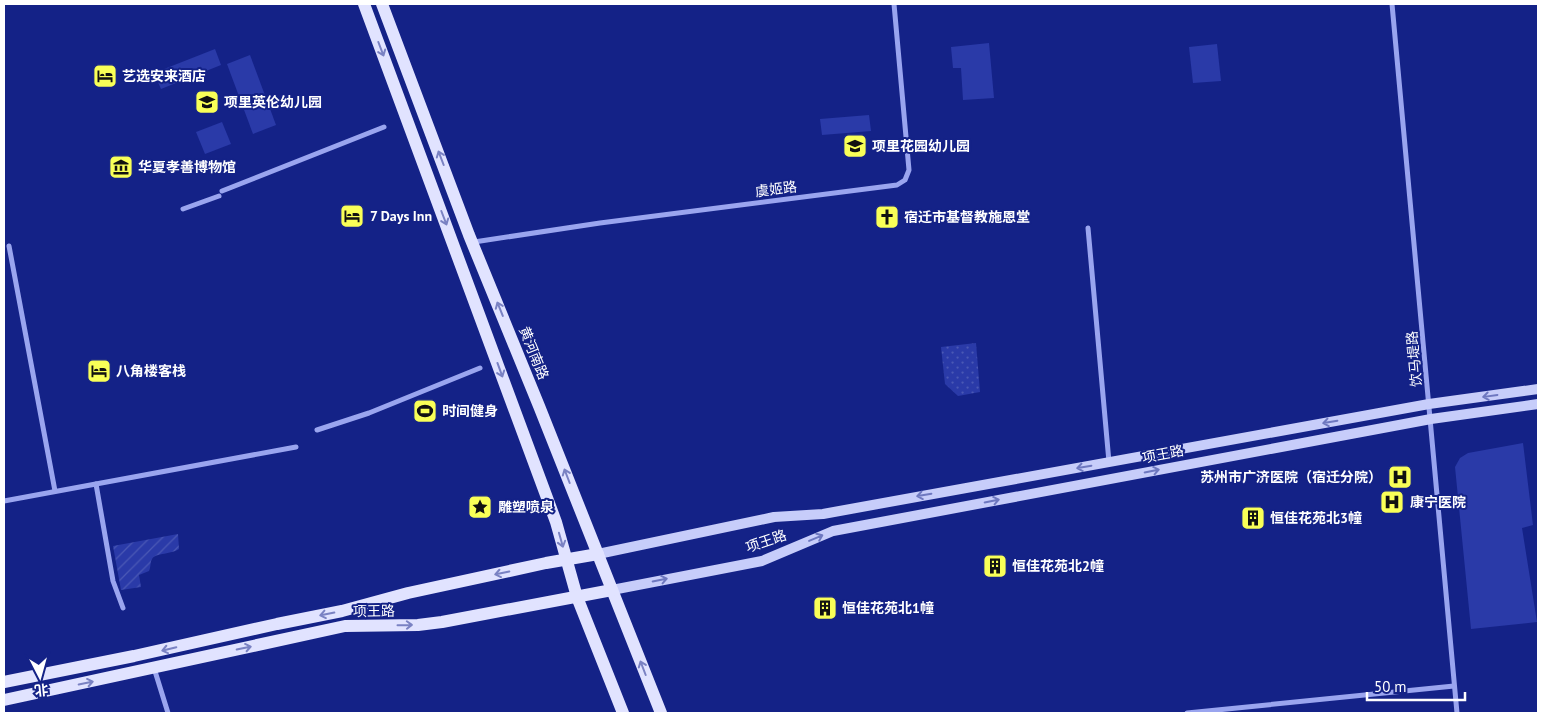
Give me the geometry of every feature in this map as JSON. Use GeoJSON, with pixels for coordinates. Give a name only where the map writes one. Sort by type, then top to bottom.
{"type":"FeatureCollection","features":[{"type":"Feature","properties":{"kind":"main road"},"geometry":{"type":"LineString","coordinates":[[364,4],[553,512],[577,597],[623,713]]}},
{"type":"Feature","properties":{"kind":"main road","name":"黄河南路"},"geometry":{"type":"LineString","coordinates":[[382,4],[473,242],[661,713]]}},
{"type":"Feature","properties":{"kind":"main road","name":"项王路"},"geometry":{"type":"LineString","coordinates":[[4,682],[342,611],[408,593],[774,517],[823,514],[1429,404],[1538,389]]}},
{"type":"Feature","properties":{"kind":"main road","name":"项王路"},"geometry":{"type":"LineString","coordinates":[[4,700],[345,626],[418,625],[577,597],[762,560],[833,531],[1431,419],[1538,404]]}},
{"type":"Feature","properties":{"kind":"street","name":"虞姬路"},"geometry":{"type":"LineString","coordinates":[[473,242],[898,185],[906,180],[908,170],[894,4]]}},
{"type":"Feature","properties":{"kind":"street","name":"饮马堤路"},"geometry":{"type":"LineString","coordinates":[[1392,4],[1457,713]]}},
{"type":"Feature","properties":{"kind":"street"},"geometry":{"type":"LineString","coordinates":[[184,210],[220,193],[384,127]]}},
{"type":"Feature","properties":{"kind":"street"},"geometry":{"type":"LineString","coordinates":[[1088,228],[1109,462]]}},
{"type":"Feature","properties":{"kind":"street"},"geometry":{"type":"LineString","coordinates":[[9,246],[55,492]]}},
{"type":"Feature","properties":{"kind":"street"},"geometry":{"type":"LineString","coordinates":[[317,430],[369,413],[480,368]]}},
{"type":"Feature","properties":{"kind":"street"},"geometry":{"type":"LineString","coordinates":[[4,501],[296,447]]}},
{"type":"Feature","properties":{"kind":"street"},"geometry":{"type":"LineString","coordinates":[[96,484],[113,581],[123,608]]}},
{"type":"Feature","properties":{"kind":"street"},"geometry":{"type":"LineString","coordinates":[[154,668],[168,713]]}},
{"type":"Feature","properties":{"kind":"street"},"geometry":{"type":"LineString","coordinates":[[1187,713],[1454,686]]}},
{"type":"Feature","properties":{"kind":"shaded area"},"geometry":{"type":"Polygon","coordinates":[[[989,43],[994,98],[963,100],[961,68],[953,68],[951,47],[989,43]]]}},
{"type":"Feature","properties":{"kind":"shaded area"},"geometry":{"type":"Polygon","coordinates":[[[1217,44],[1221,81],[1193,83],[1189,47],[1217,44]]]}},
{"type":"Feature","properties":{"kind":"shaded area"},"geometry":{"type":"Polygon","coordinates":[[[215,49],[221,65],[161,89],[154,73],[215,49]]]}},
{"type":"Feature","properties":{"kind":"shaded area"},"geometry":{"type":"Polygon","coordinates":[[[250,55],[276,125],[253,134],[227,64],[250,55]]]}},
{"type":"Feature","properties":{"kind":"shaded area"},"geometry":{"type":"Polygon","coordinates":[[[869,115],[871,131],[822,135],[820,119],[869,115]]]}},
{"type":"Feature","properties":{"kind":"shaded area"},"geometry":{"type":"Polygon","coordinates":[[[222,122],[231,144],[205,154],[196,132],[222,122]]]}},
{"type":"Feature","properties":{"kind":"shaded area"},"geometry":{"type":"Polygon","coordinates":[[[976,343],[980,392],[958,396],[945,384],[941,347],[976,343]]]}},
{"type":"Feature","properties":{"kind":"shaded area"},"geometry":{"type":"Polygon","coordinates":[[[1523,443],[1533,525],[1522,528],[1537,622],[1471,629],[1455,467],[1460,458],[1468,453],[1523,443]]]}},
{"type":"Feature","properties":{"kind":"shaded area"},"geometry":{"type":"Polygon","coordinates":[[[178,534],[179,549],[154,557],[151,560],[149,571],[139,575],[141,587],[121,590],[113,546],[178,534]]]}},
{"type":"Feature","properties":{"kind":"place","name":"艺选安来酒店"},"geometry":{"type":"Point","coordinates":[105,76]}},
{"type":"Feature","properties":{"kind":"place","name":"项里英伦幼儿园"},"geometry":{"type":"Point","coordinates":[207,102]}},
{"type":"Feature","properties":{"kind":"place","name":"项里花园幼儿园"},"geometry":{"type":"Point","coordinates":[855,146]}},
{"type":"Feature","properties":{"kind":"place","name":"华夏孝善博物馆"},"geometry":{"type":"Point","coordinates":[121,167]}},
{"type":"Feature","properties":{"kind":"place","name":"7 Days Inn"},"geometry":{"type":"Point","coordinates":[352,216]}},
{"type":"Feature","properties":{"kind":"place","name":"宿迁市基督教施恩堂"},"geometry":{"type":"Point","coordinates":[887,217]}},
{"type":"Feature","properties":{"kind":"place","name":"八角楼客栈"},"geometry":{"type":"Point","coordinates":[99,371]}},
{"type":"Feature","properties":{"kind":"place","name":"时间健身"},"geometry":{"type":"Point","coordinates":[425,411]}},
{"type":"Feature","properties":{"kind":"place","name":"苏州市广济医院（宿迁分院）"},"geometry":{"type":"Point","coordinates":[1400,477]}},
{"type":"Feature","properties":{"kind":"place","name":"康宁医院"},"geometry":{"type":"Point","coordinates":[1392,502]}},
{"type":"Feature","properties":{"kind":"place","name":"雕塑喷泉"},"geometry":{"type":"Point","coordinates":[480,507]}},
{"type":"Feature","properties":{"kind":"place","name":"恒佳花苑北3幢"},"geometry":{"type":"Point","coordinates":[1253,518]}},
{"type":"Feature","properties":{"kind":"place","name":"恒佳花苑北2幢"},"geometry":{"type":"Point","coordinates":[995,566]}},
{"type":"Feature","properties":{"kind":"place","name":"恒佳花苑北1幢"},"geometry":{"type":"Point","coordinates":[825,608]}}]}
